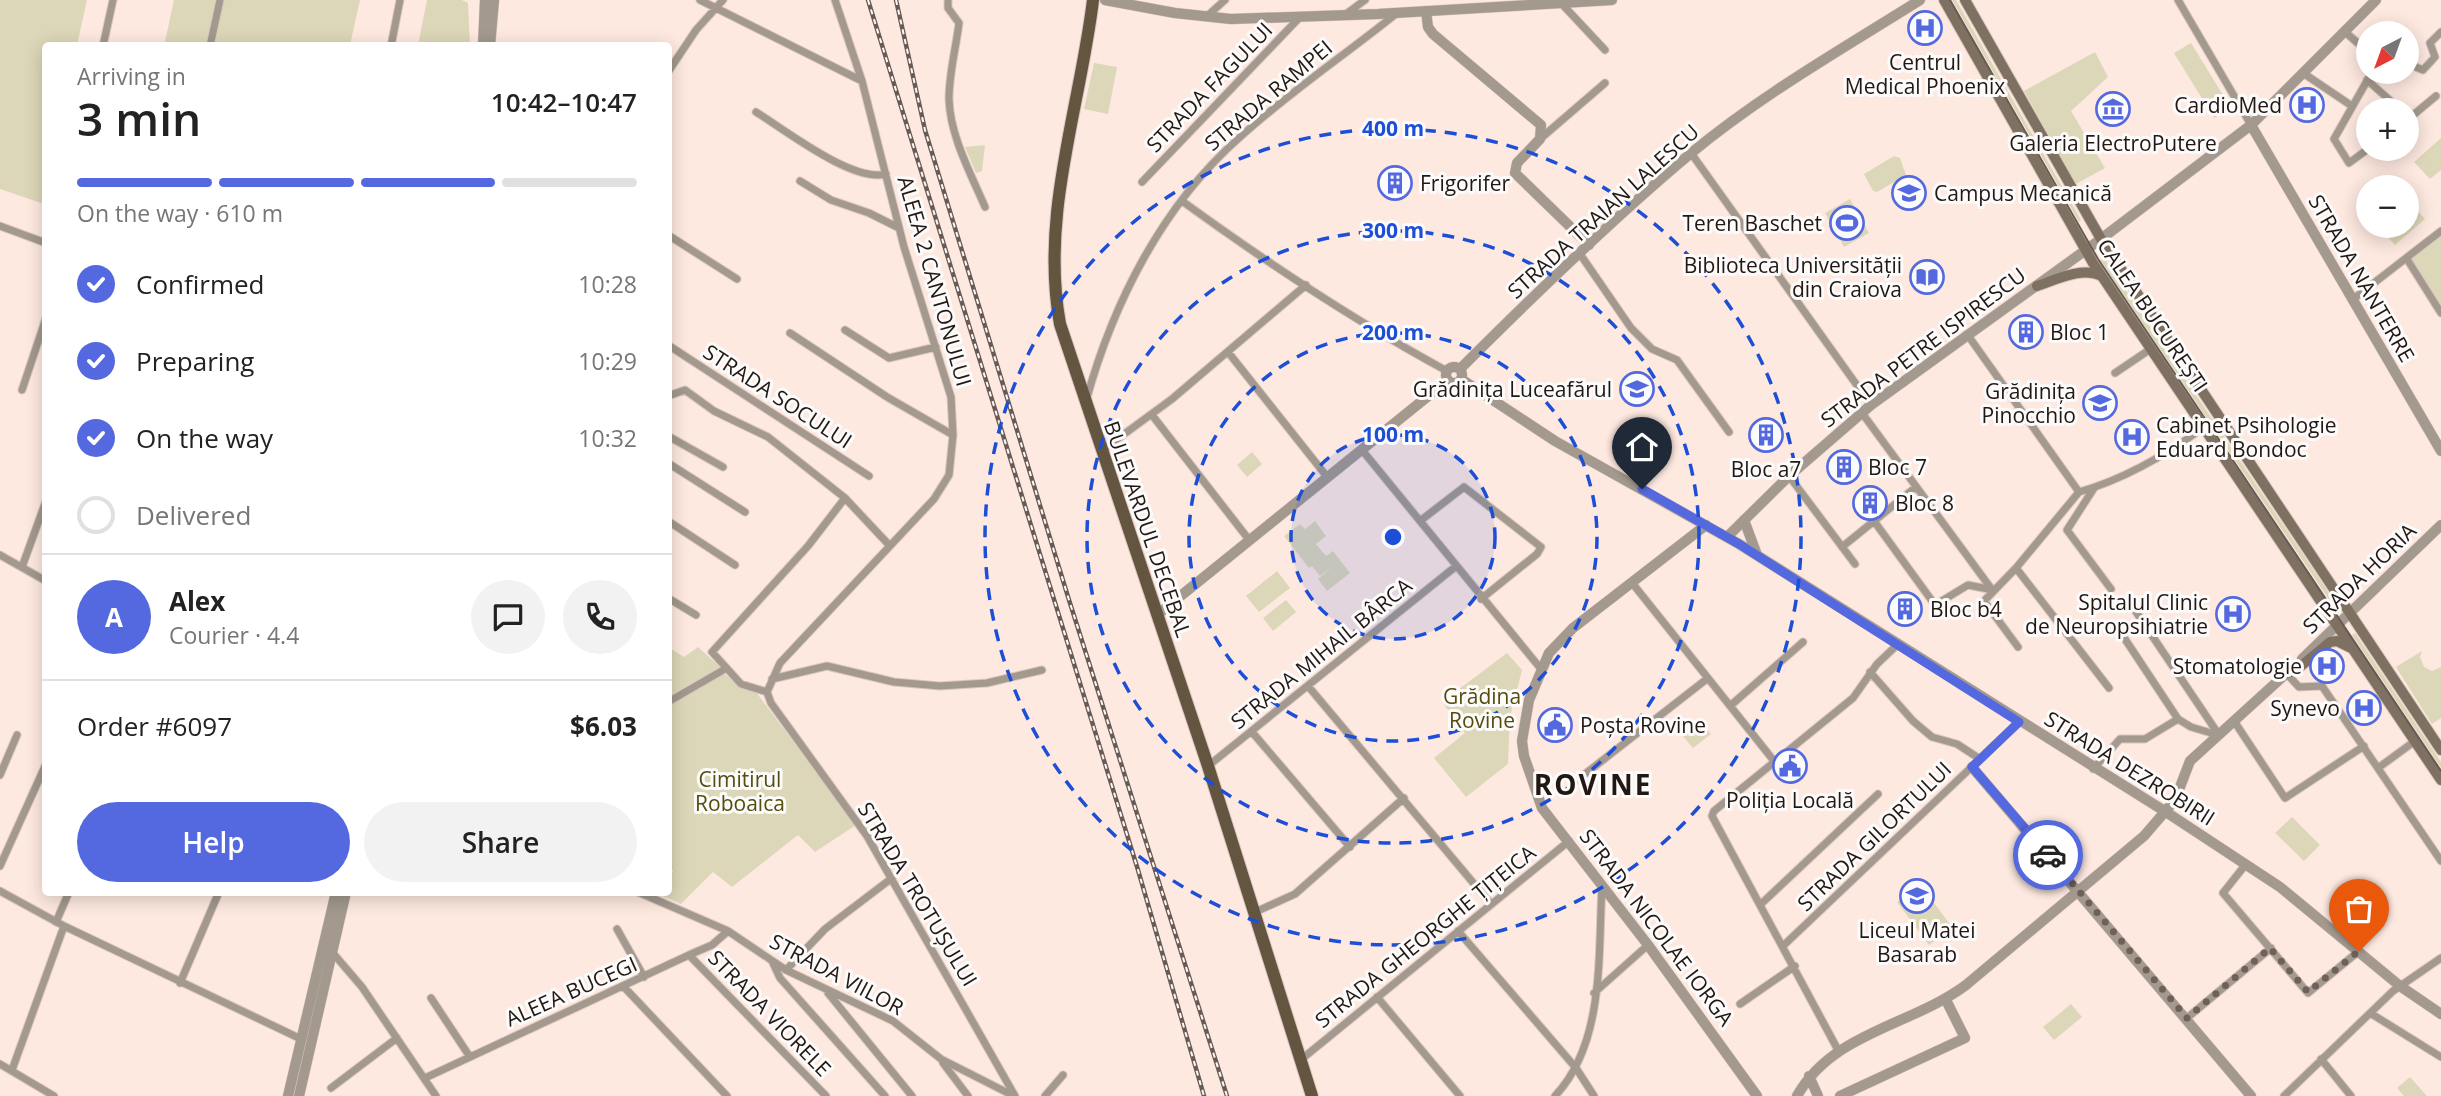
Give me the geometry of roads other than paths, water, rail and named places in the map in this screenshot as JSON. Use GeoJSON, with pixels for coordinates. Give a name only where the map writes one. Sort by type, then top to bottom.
{"type":"FeatureCollection","features":[{"type":"Feature","properties":{"kind":"main road","name":"BULEVARDUL DECEBAL"},"geometry":{"type":"LineString","coordinates":[[1093,0],[1058,205],[1054,270],[1059,324],[1208,766],[1253,913],[1303,1058],[1312,1096]]}},
{"type":"Feature","properties":{"kind":"main road","name":"CALEA BUCUREȘTI"},"geometry":{"type":"LineString","coordinates":[[1944,0],[2086,250],[2441,780]]}},
{"type":"Feature","properties":{"kind":"main road","name":"CALEA BUCUREȘTI"},"geometry":{"type":"LineString","coordinates":[[1965,0],[2101,239],[2441,750]]}},
{"type":"Feature","properties":{"kind":"main road"},"geometry":{"type":"LineString","coordinates":[[2037,286],[2088,272],[2104,278]]}},
{"type":"Feature","properties":{"kind":"main road"},"geometry":{"type":"LineString","coordinates":[[2286,673],[2295,671],[2330,642],[2337,641],[2353,649]]}},
{"type":"Feature","properties":{"kind":"main road","name":"BULEVARDUL DECEBAL"},"geometry":{"type":"LineString","coordinates":[[1303,1058],[1321,1096]]}},
{"type":"Feature","properties":{"kind":"street"},"geometry":{"type":"LineString","coordinates":[[104,42],[113,0]]}},
{"type":"Feature","properties":{"kind":"street"},"geometry":{"type":"LineString","coordinates":[[211,42],[220,0]]}},
{"type":"Feature","properties":{"kind":"street"},"geometry":{"type":"LineString","coordinates":[[392,42],[400,0]]}},
{"type":"Feature","properties":{"kind":"street"},"geometry":{"type":"LineString","coordinates":[[483,42],[485,0]]}},
{"type":"Feature","properties":{"kind":"street"},"geometry":{"type":"LineString","coordinates":[[490,42],[494,0]]}},
{"type":"Feature","properties":{"kind":"street"},"geometry":{"type":"LineString","coordinates":[[700,0],[862,81]]}},
{"type":"Feature","properties":{"kind":"street"},"geometry":{"type":"LineString","coordinates":[[672,66],[723,0]]}},
{"type":"Feature","properties":{"kind":"street","name":"ALEEA 2 CANTONULUI"},"geometry":{"type":"LineString","coordinates":[[772,679],[780,663],[947,482],[953,435],[951,397],[899,228],[862,81],[835,0]]}},
{"type":"Feature","properties":{"kind":"street"},"geometry":{"type":"LineString","coordinates":[[948,0],[948,8],[959,23],[950,71],[950,113],[985,207]]}},
{"type":"Feature","properties":{"kind":"street"},"geometry":{"type":"LineString","coordinates":[[1105,0],[1206,18],[1398,13],[1612,0]]}},
{"type":"Feature","properties":{"kind":"street"},"geometry":{"type":"LineString","coordinates":[[1206,18],[1225,0]]}},
{"type":"Feature","properties":{"kind":"street"},"geometry":{"type":"LineString","coordinates":[[1346,14],[1365,0]]}},
{"type":"Feature","properties":{"kind":"street","name":"STRADA TRAIAN LALESCU"},"geometry":{"type":"LineString","coordinates":[[1461,374],[1589,244],[1691,153],[1776,91],[1920,0]]}},
{"type":"Feature","properties":{"kind":"street"},"geometry":{"type":"LineString","coordinates":[[2178,0],[2251,125]]}},
{"type":"Feature","properties":{"kind":"street","name":"STRADA PETRE ISPIRESCU"},"geometry":{"type":"LineString","coordinates":[[1727,537],[1789,476],[1871,405],[2101,239],[2251,125],[2376,0]]}},
{"type":"Feature","properties":{"kind":"street"},"geometry":{"type":"LineString","coordinates":[[1561,3],[1605,50]]}},
{"type":"Feature","properties":{"kind":"street"},"geometry":{"type":"LineString","coordinates":[[1426,11],[1433,34],[1537,120],[1543,130],[1541,139]]}},
{"type":"Feature","properties":{"kind":"street","name":"STRADA RAMPEI"},"geometry":{"type":"LineString","coordinates":[[1085,405],[1096,365],[1120,304],[1139,267],[1182,201],[1209,166],[1239,138],[1398,13]]}},
{"type":"Feature","properties":{"kind":"street","name":"STRADA FAGULUI"},"geometry":{"type":"LineString","coordinates":[[1142,181],[1301,16]]}},
{"type":"Feature","properties":{"kind":"street"},"geometry":{"type":"LineString","coordinates":[[2344,31],[2356,42]]}},
{"type":"Feature","properties":{"kind":"street"},"geometry":{"type":"LineString","coordinates":[[2419,68],[2423,70],[2435,57],[2430,43],[2441,32]]}},
{"type":"Feature","properties":{"kind":"street"},"geometry":{"type":"LineString","coordinates":[[2303,73],[2352,106]]}},
{"type":"Feature","properties":{"kind":"street"},"geometry":{"type":"LineString","coordinates":[[1589,244],[1515,173],[1517,163],[1541,139],[1605,83]]}},
{"type":"Feature","properties":{"kind":"street"},"geometry":{"type":"LineString","coordinates":[[2356,158],[2349,163],[2334,139],[2365,84]]}},
{"type":"Feature","properties":{"kind":"street"},"geometry":{"type":"LineString","coordinates":[[2372,84],[2387,98]]}},
{"type":"Feature","properties":{"kind":"street"},"geometry":{"type":"LineString","coordinates":[[2419,109],[2436,96]]}},
{"type":"Feature","properties":{"kind":"street"},"geometry":{"type":"LineString","coordinates":[[756,112],[847,167],[879,176],[886,174]]}},
{"type":"Feature","properties":{"kind":"street","name":"STRADA NANTERRE"},"geometry":{"type":"LineString","coordinates":[[2251,125],[2441,451]]}},
{"type":"Feature","properties":{"kind":"street"},"geometry":{"type":"LineString","coordinates":[[1691,153],[1871,405]]}},
{"type":"Feature","properties":{"kind":"street"},"geometry":{"type":"LineString","coordinates":[[800,180],[831,200],[869,212],[899,228]]}},
{"type":"Feature","properties":{"kind":"street"},"geometry":{"type":"LineString","coordinates":[[1182,201],[1306,285],[1448,375],[1456,383],[1461,374]]}},
{"type":"Feature","properties":{"kind":"street"},"geometry":{"type":"LineString","coordinates":[[0,226],[42,242]]}},
{"type":"Feature","properties":{"kind":"street"},"geometry":{"type":"LineString","coordinates":[[2353,300],[2441,231]]}},
{"type":"Feature","properties":{"kind":"street"},"geometry":{"type":"LineString","coordinates":[[672,238],[737,279]]}},
{"type":"Feature","properties":{"kind":"street"},"geometry":{"type":"LineString","coordinates":[[1580,254],[1632,328],[1652,349],[1677,360],[1729,432]]}},
{"type":"Feature","properties":{"kind":"street"},"geometry":{"type":"LineString","coordinates":[[2407,259],[2441,313]]}},
{"type":"Feature","properties":{"kind":"street"},"geometry":{"type":"LineString","coordinates":[[1101,451],[1152,415],[1306,285]]}},
{"type":"Feature","properties":{"kind":"street"},"geometry":{"type":"LineString","coordinates":[[22,390],[42,330]]}},
{"type":"Feature","properties":{"kind":"street"},"geometry":{"type":"LineString","coordinates":[[845,330],[889,358],[936,347]]}},
{"type":"Feature","properties":{"kind":"street"},"geometry":{"type":"LineString","coordinates":[[790,333],[953,435]]}},
{"type":"Feature","properties":{"kind":"street"},"geometry":{"type":"LineString","coordinates":[[1967,334],[2079,492]]}},
{"type":"Feature","properties":{"kind":"street","name":"STRADA SOCULUI"},"geometry":{"type":"LineString","coordinates":[[672,348],[869,476]]}},
{"type":"Feature","properties":{"kind":"street"},"geometry":{"type":"LineString","coordinates":[[2115,373],[2152,348]]}},
{"type":"Feature","properties":{"kind":"street"},"geometry":{"type":"LineString","coordinates":[[1228,352],[1328,478]]}},
{"type":"Feature","properties":{"kind":"street","name":"STRADA DEZROBIRII"},"geometry":{"type":"LineString","coordinates":[[1461,374],[1555,441],[1727,537],[2246,864],[2292,896],[2400,986],[2441,1014]]}},
{"type":"Feature","properties":{"kind":"street"},"geometry":{"type":"LineString","coordinates":[[1157,615],[1362,450],[1448,375]]}},
{"type":"Feature","properties":{"kind":"street"},"geometry":{"type":"LineString","coordinates":[[672,395],[685,390],[714,411],[768,437],[845,498],[890,546]]}},
{"type":"Feature","properties":{"kind":"street"},"geometry":{"type":"LineString","coordinates":[[1862,413],[1993,591]]}},
{"type":"Feature","properties":{"kind":"street"},"geometry":{"type":"LineString","coordinates":[[1152,415],[1250,541]]}},
{"type":"Feature","properties":{"kind":"street"},"geometry":{"type":"LineString","coordinates":[[2018,647],[1984,601],[2016,568],[2079,492],[2094,488],[2168,453],[2204,427]]}},
{"type":"Feature","properties":{"kind":"street"},"geometry":{"type":"LineString","coordinates":[[672,438],[723,467]]}},
{"type":"Feature","properties":{"kind":"street"},"geometry":{"type":"LineString","coordinates":[[1362,450],[1481,599],[1541,669]]}},
{"type":"Feature","properties":{"kind":"street"},"geometry":{"type":"LineString","coordinates":[[672,466],[745,512]]}},
{"type":"Feature","properties":{"kind":"street"},"geometry":{"type":"LineString","coordinates":[[1789,476],[1855,564]]}},
{"type":"Feature","properties":{"kind":"street"},"geometry":{"type":"LineString","coordinates":[[1420,521],[1464,486],[1541,547],[1537,554],[1481,599]]}},
{"type":"Feature","properties":{"kind":"street"},"geometry":{"type":"LineString","coordinates":[[1842,547],[1916,488]]}},
{"type":"Feature","properties":{"kind":"street"},"geometry":{"type":"LineString","coordinates":[[2094,488],[2067,530],[2111,589]]}},
{"type":"Feature","properties":{"kind":"street"},"geometry":{"type":"LineString","coordinates":[[845,498],[808,546],[712,652],[725,670],[741,684],[767,692],[772,679],[827,666],[894,682],[940,687],[987,683],[1042,670]]}},
{"type":"Feature","properties":{"kind":"street"},"geometry":{"type":"LineString","coordinates":[[1660,500],[1689,523],[1689,538]]}},
{"type":"Feature","properties":{"kind":"street"},"geometry":{"type":"LineString","coordinates":[[22,567],[42,512]]}},
{"type":"Feature","properties":{"kind":"street"},"geometry":{"type":"LineString","coordinates":[[1744,520],[1758,556]]}},
{"type":"Feature","properties":{"kind":"street"},"geometry":{"type":"LineString","coordinates":[[1874,522],[1935,605],[1968,585],[1993,591]]}},
{"type":"Feature","properties":{"kind":"street"},"geometry":{"type":"LineString","coordinates":[[672,524],[735,565]]}},
{"type":"Feature","properties":{"kind":"street","name":"STRADA NICOLAE IORGA"},"geometry":{"type":"LineString","coordinates":[[1706,525],[1573,628],[1549,653],[1528,709],[1522,741],[1524,756],[1542,808],[1648,945],[1757,1096]]}},
{"type":"Feature","properties":{"kind":"street","name":"STRADA HORIA"},"geometry":{"type":"LineString","coordinates":[[1797,1096],[1809,1076],[1838,1050],[1946,1000],[2079,891],[2166,812],[2179,792],[2187,765],[2441,525]]}},
{"type":"Feature","properties":{"kind":"street"},"geometry":{"type":"LineString","coordinates":[[0,555],[42,578]]}},
{"type":"Feature","properties":{"kind":"street","name":"STRADA MIHAIL BÂRCA"},"geometry":{"type":"LineString","coordinates":[[1208,766],[1455,567]]}},
{"type":"Feature","properties":{"kind":"street"},"geometry":{"type":"LineString","coordinates":[[2016,568],[2109,688]]}},
{"type":"Feature","properties":{"kind":"street"},"geometry":{"type":"LineString","coordinates":[[1633,584],[1774,761]]}},
{"type":"Feature","properties":{"kind":"street"},"geometry":{"type":"LineString","coordinates":[[672,600],[696,615]]}},
{"type":"Feature","properties":{"kind":"street"},"geometry":{"type":"LineString","coordinates":[[2128,600],[2219,735]]}},
{"type":"Feature","properties":{"kind":"street"},"geometry":{"type":"LineString","coordinates":[[2119,630],[2178,719],[2191,727],[2219,735]]}},
{"type":"Feature","properties":{"kind":"street"},"geometry":{"type":"LineString","coordinates":[[1730,705],[1803,642]]}},
{"type":"Feature","properties":{"kind":"street"},"geometry":{"type":"LineString","coordinates":[[1838,1050],[1784,945],[1714,822],[1714,811],[1853,698],[1871,672],[1897,645]]}},
{"type":"Feature","properties":{"kind":"street"},"geometry":{"type":"LineString","coordinates":[[672,700],[725,670]]}},
{"type":"Feature","properties":{"kind":"street"},"geometry":{"type":"LineString","coordinates":[[1871,672],[1932,737],[1957,744],[1980,759]]}},
{"type":"Feature","properties":{"kind":"street"},"geometry":{"type":"LineString","coordinates":[[2286,673],[2299,687],[2322,686],[2378,768],[2438,848],[2441,861]]}},
{"type":"Feature","properties":{"kind":"street"},"geometry":{"type":"LineString","coordinates":[[1576,781],[1708,678]]}},
{"type":"Feature","properties":{"kind":"street"},"geometry":{"type":"LineString","coordinates":[[1308,686],[1491,904]]}},
{"type":"Feature","properties":{"kind":"street","name":"STRADA TROTUȘULUI"},"geometry":{"type":"LineString","coordinates":[[767,692],[771,703],[867,836],[1014,1096]]}},
{"type":"Feature","properties":{"kind":"street"},"geometry":{"type":"LineString","coordinates":[[2093,769],[2120,739],[2145,739],[2178,719]]}},
{"type":"Feature","properties":{"kind":"street"},"geometry":{"type":"LineString","coordinates":[[2234,721],[2285,798],[2364,746]]}},
{"type":"Feature","properties":{"kind":"street","name":"STRADA GILORTULUI"},"geometry":{"type":"LineString","coordinates":[[1784,945],[2019,722]]}},
{"type":"Feature","properties":{"kind":"street"},"geometry":{"type":"LineString","coordinates":[[1252,732],[1350,846]]}},
{"type":"Feature","properties":{"kind":"street"},"geometry":{"type":"LineString","coordinates":[[0,775],[17,735]]}},
{"type":"Feature","properties":{"kind":"street"},"geometry":{"type":"LineString","coordinates":[[2378,768],[2415,741]]}},
{"type":"Feature","properties":{"kind":"street"},"geometry":{"type":"LineString","coordinates":[[1972,767],[2251,1096]]}},
{"type":"Feature","properties":{"kind":"street"},"geometry":{"type":"LineString","coordinates":[[0,866],[42,773]]}},
{"type":"Feature","properties":{"kind":"street"},"geometry":{"type":"LineString","coordinates":[[1760,904],[1878,794]]}},
{"type":"Feature","properties":{"kind":"street"},"geometry":{"type":"LineString","coordinates":[[1253,913],[1295,894],[1404,798]]}},
{"type":"Feature","properties":{"kind":"street","name":"STRADA GHEORGHE ȚIȚEICA"},"geometry":{"type":"LineString","coordinates":[[1303,1058],[1569,841]]}},
{"type":"Feature","properties":{"kind":"street"},"geometry":{"type":"LineString","coordinates":[[2246,864],[2223,893],[2308,992],[2359,951]]}},
{"type":"Feature","properties":{"kind":"street"},"geometry":{"type":"LineString","coordinates":[[786,970],[825,929],[892,878]]}},
{"type":"Feature","properties":{"kind":"street"},"geometry":{"type":"LineString","coordinates":[[1555,1096],[1576,1068],[1590,1031],[1602,885]]}},
{"type":"Feature","properties":{"kind":"street"},"geometry":{"type":"LineString","coordinates":[[0,891],[60,924],[301,1039]]}},
{"type":"Feature","properties":{"kind":"street"},"geometry":{"type":"LineString","coordinates":[[12,1070],[68,896]]}},
{"type":"Feature","properties":{"kind":"street"},"geometry":{"type":"LineString","coordinates":[[180,983],[217,896]]}},
{"type":"Feature","properties":{"kind":"street"},"geometry":{"type":"LineString","coordinates":[[288,1096],[335,896]]}},
{"type":"Feature","properties":{"kind":"street"},"geometry":{"type":"LineString","coordinates":[[299,1096],[345,896]]}},
{"type":"Feature","properties":{"kind":"street","name":"STRADA VIILOR"},"geometry":{"type":"LineString","coordinates":[[647,896],[728,931],[772,962],[828,992],[893,1021],[941,1059],[1014,1096]]}},
{"type":"Feature","properties":{"kind":"street"},"geometry":{"type":"LineString","coordinates":[[617,929],[644,977]]}},
{"type":"Feature","properties":{"kind":"street"},"geometry":{"type":"LineString","coordinates":[[1458,930],[1576,1068],[1594,1096]]}},
{"type":"Feature","properties":{"kind":"street","name":"ALEEA BUCEGI"},"geometry":{"type":"LineString","coordinates":[[425,1078],[690,956],[712,945],[728,931]]}},
{"type":"Feature","properties":{"kind":"street"},"geometry":{"type":"LineString","coordinates":[[1594,993],[1648,945]]}},
{"type":"Feature","properties":{"kind":"street"},"geometry":{"type":"LineString","coordinates":[[2187,1018],[2270,948]]}},
{"type":"Feature","properties":{"kind":"street"},"geometry":{"type":"LineString","coordinates":[[332,952],[362,987],[436,1096]]}},
{"type":"Feature","properties":{"kind":"street","name":"STRADA VIORELE"},"geometry":{"type":"LineString","coordinates":[[690,956],[826,1096]]}},
{"type":"Feature","properties":{"kind":"street"},"geometry":{"type":"LineString","coordinates":[[2284,1096],[2400,986],[2441,958]]}},
{"type":"Feature","properties":{"kind":"street"},"geometry":{"type":"LineString","coordinates":[[772,962],[780,978],[885,1096]]}},
{"type":"Feature","properties":{"kind":"street"},"geometry":{"type":"LineString","coordinates":[[1740,1004],[1795,966]]}},
{"type":"Feature","properties":{"kind":"street"},"geometry":{"type":"LineString","coordinates":[[624,988],[727,1096]]}},
{"type":"Feature","properties":{"kind":"street"},"geometry":{"type":"LineString","coordinates":[[828,992],[912,1096]]}},
{"type":"Feature","properties":{"kind":"street"},"geometry":{"type":"LineString","coordinates":[[1377,997],[1460,1096]]}},
{"type":"Feature","properties":{"kind":"street"},"geometry":{"type":"LineString","coordinates":[[431,998],[470,1057]]}},
{"type":"Feature","properties":{"kind":"street"},"geometry":{"type":"LineString","coordinates":[[1840,1096],[1854,1094],[1965,1038],[1946,1000]]}},
{"type":"Feature","properties":{"kind":"street"},"geometry":{"type":"LineString","coordinates":[[2370,1013],[2441,1057]]}},
{"type":"Feature","properties":{"kind":"street"},"geometry":{"type":"LineString","coordinates":[[331,1088],[397,1038]]}},
{"type":"Feature","properties":{"kind":"street"},"geometry":{"type":"LineString","coordinates":[[941,1059],[968,1096]]}},
{"type":"Feature","properties":{"kind":"street"},"geometry":{"type":"LineString","coordinates":[[2321,1059],[2351,1096]]}},
{"type":"Feature","properties":{"kind":"street"},"geometry":{"type":"LineString","coordinates":[[0,1063],[54,1096]]}},
{"type":"Feature","properties":{"kind":"street"},"geometry":{"type":"LineString","coordinates":[[1045,1096],[1063,1075]]}},
{"type":"Feature","properties":{"kind":"street"},"geometry":{"type":"LineString","coordinates":[[1809,1076],[1818,1096]]}},
{"type":"Feature","properties":{"kind":"tram line"},"geometry":{"type":"LineString","coordinates":[[1950,0],[2098,259],[2441,771]]}},
{"type":"Feature","properties":{"kind":"railway"},"geometry":{"type":"LineString","coordinates":[[868,0],[1138,870],[1204,1096]]}},
{"type":"Feature","properties":{"kind":"railway"},"geometry":{"type":"LineString","coordinates":[[896,0],[925,130],[1069,600],[1227,1096]]}},
{"type":"Feature","properties":{"kind":"place","name":"Centrul Medical Phoenix"},"geometry":{"type":"Point","coordinates":[1925,28]}},
{"type":"Feature","properties":{"kind":"place","name":"CardioMed"},"geometry":{"type":"Point","coordinates":[2307,105]}},
{"type":"Feature","properties":{"kind":"place","name":"Galeria ElectroPutere"},"geometry":{"type":"Point","coordinates":[2113,109]}},
{"type":"Feature","properties":{"kind":"place","name":"Frigorifer"},"geometry":{"type":"Point","coordinates":[1395,183]}},
{"type":"Feature","properties":{"kind":"place","name":"Campus Mecanică"},"geometry":{"type":"Point","coordinates":[1909,193]}},
{"type":"Feature","properties":{"kind":"place","name":"Teren Baschet"},"geometry":{"type":"Point","coordinates":[1847,223]}},
{"type":"Feature","properties":{"kind":"place","name":"Biblioteca Universității din Craiova"},"geometry":{"type":"Point","coordinates":[1927,277]}},
{"type":"Feature","properties":{"kind":"place","name":"Bloc 1"},"geometry":{"type":"Point","coordinates":[2026,332]}},
{"type":"Feature","properties":{"kind":"place","name":"Grădinița Luceafărul"},"geometry":{"type":"Point","coordinates":[1637,389]}},
{"type":"Feature","properties":{"kind":"place","name":"Grădinița Pinocchio"},"geometry":{"type":"Point","coordinates":[2100,403]}},
{"type":"Feature","properties":{"kind":"place","name":"Bloc a7"},"geometry":{"type":"Point","coordinates":[1766,435]}},
{"type":"Feature","properties":{"kind":"place","name":"Cabinet Psihologie Eduard Bondoc"},"geometry":{"type":"Point","coordinates":[2132,437]}},
{"type":"Feature","properties":{"kind":"place","name":"Bloc 7"},"geometry":{"type":"Point","coordinates":[1844,467]}},
{"type":"Feature","properties":{"kind":"place","name":"Bloc 8"},"geometry":{"type":"Point","coordinates":[1870,503]}},
{"type":"Feature","properties":{"kind":"place","name":"Bloc b4"},"geometry":{"type":"Point","coordinates":[1905,609]}},
{"type":"Feature","properties":{"kind":"place","name":"Spitalul Clinic de Neuropsihiatrie"},"geometry":{"type":"Point","coordinates":[2233,614]}},
{"type":"Feature","properties":{"kind":"place","name":"Stomatologie"},"geometry":{"type":"Point","coordinates":[2327,666]}},
{"type":"Feature","properties":{"kind":"place","name":"Synevo"},"geometry":{"type":"Point","coordinates":[2364,708]}},
{"type":"Feature","properties":{"kind":"place","name":"Poșta Rovine"},"geometry":{"type":"Point","coordinates":[1555,725]}},
{"type":"Feature","properties":{"kind":"place","name":"Poliția Locală"},"geometry":{"type":"Point","coordinates":[1790,766]}},
{"type":"Feature","properties":{"kind":"place","name":"Liceul Matei Basarab"},"geometry":{"type":"Point","coordinates":[1917,896]}},
{"type":"Feature","properties":{"kind":"district","name":"ROVINE"},"geometry":{"type":"Point","coordinates":[1593,784]}},
{"type":"Feature","properties":{"kind":"park label","name":"Grădina Rovine"},"geometry":{"type":"Point","coordinates":[1482,708]}},
{"type":"Feature","properties":{"kind":"park label","name":"Cimitirul Roboaica"},"geometry":{"type":"Point","coordinates":[740,791]}}]}
